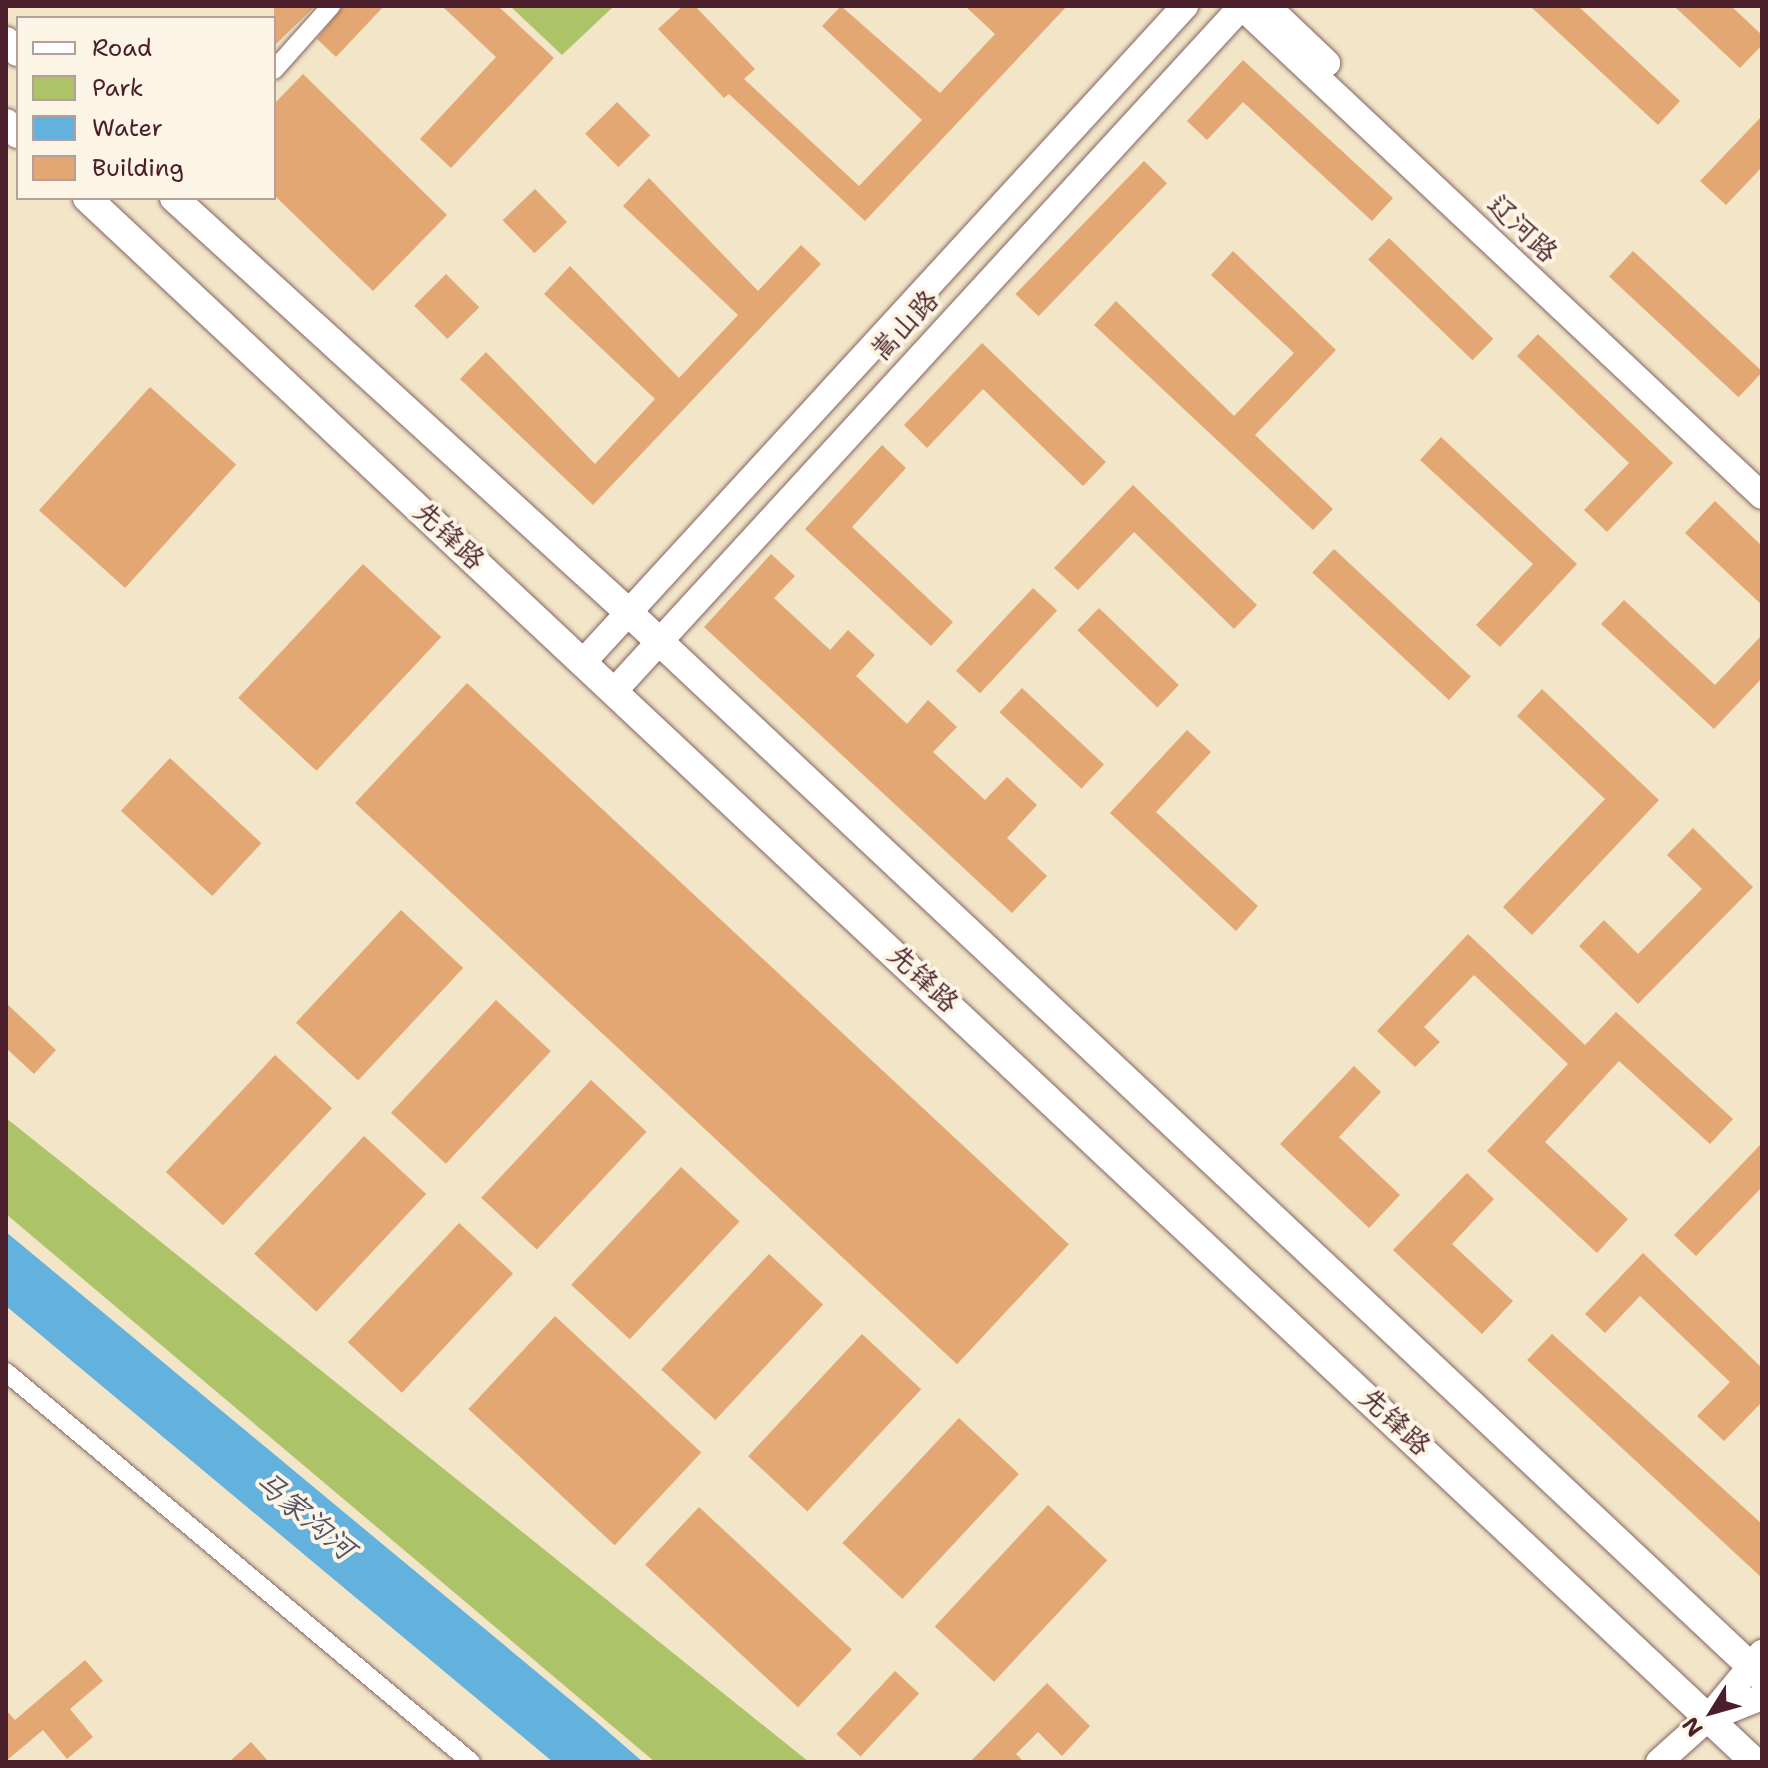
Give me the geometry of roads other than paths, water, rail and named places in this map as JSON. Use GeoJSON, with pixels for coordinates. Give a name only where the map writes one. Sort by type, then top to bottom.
{"type":"FeatureCollection","features":[{"type":"Feature","properties":{"kind":"main road","name":"嵩山路"},"geometry":{"type":"LineString","coordinates":[[585,660],[1185,6]]}},
{"type":"Feature","properties":{"kind":"main road","name":"嵩山路"},"geometry":{"type":"LineString","coordinates":[[616,689],[1241,6]]}},
{"type":"Feature","properties":{"kind":"main road","name":"辽河路"},"geometry":{"type":"LineString","coordinates":[[1241,6],[1762,496]]}},
{"type":"Feature","properties":{"kind":"main road","name":"辽河路"},"geometry":{"type":"LineString","coordinates":[[1267,6],[1762,475]]}},
{"type":"Feature","properties":{"kind":"main road","name":"先锋路"},"geometry":{"type":"LineString","coordinates":[[89,200],[616,689],[1755,1762]]}},
{"type":"Feature","properties":{"kind":"main road"},"geometry":{"type":"LineString","coordinates":[[176,200],[628,612],[657,645],[1758,1665],[1708,1718],[1659,1762]]}},
{"type":"Feature","properties":{"kind":"main road"},"geometry":{"type":"LineString","coordinates":[[1708,1718],[1762,1697]]}},
{"type":"Feature","properties":{"kind":"street"},"geometry":{"type":"LineString","coordinates":[[276,68],[331,6]]}},
{"type":"Feature","properties":{"kind":"street"},"geometry":{"type":"LineString","coordinates":[[6,1372],[471,1762]]}},
{"type":"Feature","properties":{"kind":"water","name":"马家沟河"},"geometry":{"type":"Polygon","coordinates":[[[6,1232],[643,1762],[553,1762],[6,1306],[6,1232]]]}}]}
